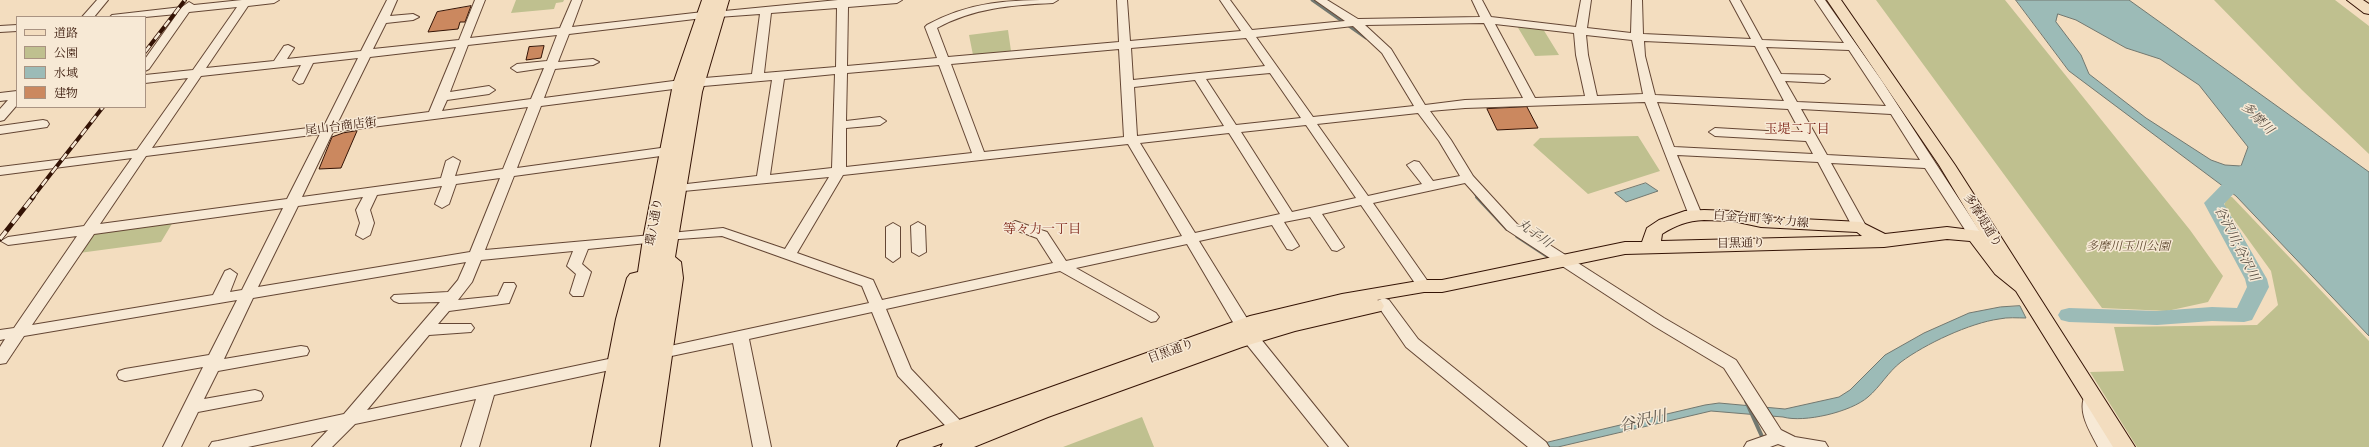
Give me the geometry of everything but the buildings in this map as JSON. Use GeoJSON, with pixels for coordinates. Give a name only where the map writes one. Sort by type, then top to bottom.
{"type":"FeatureCollection","features":[{"type":"Feature","properties":{"kind":"main road","name":"多摩堤通り"},"geometry":{"type":"LineString","coordinates":[[1834,0],[1947,165],[2124,447]]}},
{"type":"Feature","properties":{"kind":"main road"},"geometry":{"type":"LineString","coordinates":[[2354,0],[2368,9]]}},
{"type":"Feature","properties":{"kind":"main road","name":"環八通り"},"geometry":{"type":"LineString","coordinates":[[634,447],[661,279],[661,238],[668,151],[713,7]]}},
{"type":"Feature","properties":{"kind":"main road","name":"環八通り"},"geometry":{"type":"LineString","coordinates":[[617,447],[647,280],[678,188],[689,84]]}},
{"type":"Feature","properties":{"kind":"main road","name":"白金台町等々力線"},"geometry":{"type":"LineString","coordinates":[[1651,246],[1653,232],[1665,224],[1695,215],[1733,216],[1762,222],[1859,226],[1865,228],[1884,241]]}},
{"type":"Feature","properties":{"kind":"main road","name":"目黒通り"},"geometry":{"type":"LineString","coordinates":[[908,447],[960,438],[1040,412],[1247,331],[1342,300],[1433,286],[1611,250],[1651,246],[1884,241],[1947,233],[1976,236]]}},
{"type":"Feature","properties":{"kind":"main road"},"geometry":{"type":"LineString","coordinates":[[1976,236],[2002,270],[2022,286]]}},
{"type":"Feature","properties":{"kind":"main road"},"geometry":{"type":"LineString","coordinates":[[648,447],[673,278],[661,238]]}},
{"type":"Feature","properties":{"kind":"main road"},"geometry":{"type":"LineString","coordinates":[[602,447],[635,282],[661,238]]}},
{"type":"Feature","properties":{"kind":"main road","name":"目黒通り"},"geometry":{"type":"LineString","coordinates":[[1247,331],[1428,293],[1433,286]]}},
{"type":"Feature","properties":{"kind":"street"},"geometry":{"type":"LineString","coordinates":[[89,16],[103,0]]}},
{"type":"Feature","properties":{"kind":"street"},"geometry":{"type":"LineString","coordinates":[[146,66],[193,0]]}},
{"type":"Feature","properties":{"kind":"street"},"geometry":{"type":"LineString","coordinates":[[126,16],[274,0]]}},
{"type":"Feature","properties":{"kind":"street"},"geometry":{"type":"LineString","coordinates":[[172,447],[392,0]]}},
{"type":"Feature","properties":{"kind":"street"},"geometry":{"type":"LineString","coordinates":[[434,116],[440,97],[480,0]]}},
{"type":"Feature","properties":{"kind":"street"},"geometry":{"type":"LineString","coordinates":[[321,447],[350,419],[465,282],[474,256],[577,0]]}},
{"type":"Feature","properties":{"kind":"street"},"geometry":{"type":"LineString","coordinates":[[146,79],[564,31],[713,7],[766,10],[843,2],[897,0]]}},
{"type":"Feature","properties":{"kind":"street"},"geometry":{"type":"LineString","coordinates":[[979,155],[931,27],[943,20],[1002,1],[1054,0]]}},
{"type":"Feature","properties":{"kind":"street"},"geometry":{"type":"LineString","coordinates":[[1122,0],[1131,139],[1190,239],[1247,331],[1339,447]]}},
{"type":"Feature","properties":{"kind":"street"},"geometry":{"type":"LineString","coordinates":[[1225,0],[1307,120],[1365,200],[1433,286]]}},
{"type":"Feature","properties":{"kind":"street"},"geometry":{"type":"LineString","coordinates":[[1320,0],[1387,51],[1416,108],[1445,140],[1464,179],[1512,227],[1557,262],[1658,323],[1730,364],[1766,421],[1778,437],[1794,444],[1819,447]]}},
{"type":"Feature","properties":{"kind":"street"},"geometry":{"type":"LineString","coordinates":[[1477,0],[1530,101]]}},
{"type":"Feature","properties":{"kind":"street"},"geometry":{"type":"LineString","coordinates":[[1586,0],[1580,31],[1582,55],[1592,100]]}},
{"type":"Feature","properties":{"kind":"street"},"geometry":{"type":"LineString","coordinates":[[1637,0],[1637,37],[1645,84],[1695,215]]}},
{"type":"Feature","properties":{"kind":"street"},"geometry":{"type":"LineString","coordinates":[[1735,0],[1757,43],[1777,76],[1821,159],[1859,226]]}},
{"type":"Feature","properties":{"kind":"street"},"geometry":{"type":"LineString","coordinates":[[1820,0],[1876,81],[1976,236]]}},
{"type":"Feature","properties":{"kind":"street"},"geometry":{"type":"LineString","coordinates":[[0,359],[246,2]]}},
{"type":"Feature","properties":{"kind":"street"},"geometry":{"type":"LineString","coordinates":[[789,255],[839,171],[843,2]]}},
{"type":"Feature","properties":{"kind":"street"},"geometry":{"type":"LineString","coordinates":[[757,78],[766,10]]}},
{"type":"Feature","properties":{"kind":"street"},"geometry":{"type":"LineString","coordinates":[[382,20],[413,17]]}},
{"type":"Feature","properties":{"kind":"street","name":"尾山台商店街"},"geometry":{"type":"LineString","coordinates":[[0,170],[689,84],[1352,24],[1488,20],[1637,37],[1853,47]]}},
{"type":"Feature","properties":{"kind":"street"},"geometry":{"type":"LineString","coordinates":[[0,29],[16,28]]}},
{"type":"Feature","properties":{"kind":"street"},"geometry":{"type":"LineString","coordinates":[[278,64],[288,48]]}},
{"type":"Feature","properties":{"kind":"street"},"geometry":{"type":"LineString","coordinates":[[299,80],[310,60]]}},
{"type":"Feature","properties":{"kind":"street"},"geometry":{"type":"LineString","coordinates":[[516,68],[593,62]]}},
{"type":"Feature","properties":{"kind":"street"},"geometry":{"type":"LineString","coordinates":[[1127,84],[1272,69]]}},
{"type":"Feature","properties":{"kind":"street"},"geometry":{"type":"LineString","coordinates":[[763,179],[778,76]]}},
{"type":"Feature","properties":{"kind":"street"},"geometry":{"type":"LineString","coordinates":[[1777,76],[1824,79]]}},
{"type":"Feature","properties":{"kind":"street"},"geometry":{"type":"LineString","coordinates":[[1199,77],[1232,128],[1281,218],[1292,246]]}},
{"type":"Feature","properties":{"kind":"street"},"geometry":{"type":"LineString","coordinates":[[440,97],[489,90]]}},
{"type":"Feature","properties":{"kind":"street"},"geometry":{"type":"LineString","coordinates":[[0,97],[16,96]]}},
{"type":"Feature","properties":{"kind":"street"},"geometry":{"type":"LineString","coordinates":[[0,117],[16,97]]}},
{"type":"Feature","properties":{"kind":"street"},"geometry":{"type":"LineString","coordinates":[[678,188],[1416,108],[1530,101],[1650,99],[1895,110]]}},
{"type":"Feature","properties":{"kind":"street"},"geometry":{"type":"LineString","coordinates":[[841,125],[880,121]]}},
{"type":"Feature","properties":{"kind":"street"},"geometry":{"type":"LineString","coordinates":[[0,130],[43,124]]}},
{"type":"Feature","properties":{"kind":"street"},"geometry":{"type":"LineString","coordinates":[[1715,132],[1810,137]]}},
{"type":"Feature","properties":{"kind":"street"},"geometry":{"type":"LineString","coordinates":[[8,241],[668,151]]}},
{"type":"Feature","properties":{"kind":"street"},"geometry":{"type":"LineString","coordinates":[[1670,151],[1929,164]]}},
{"type":"Feature","properties":{"kind":"street"},"geometry":{"type":"LineString","coordinates":[[442,204],[453,161]]}},
{"type":"Feature","properties":{"kind":"street"},"geometry":{"type":"LineString","coordinates":[[1414,165],[1430,186]]}},
{"type":"Feature","properties":{"kind":"street"},"geometry":{"type":"LineString","coordinates":[[662,353],[1464,179]]}},
{"type":"Feature","properties":{"kind":"street"},"geometry":{"type":"LineString","coordinates":[[363,234],[367,223],[363,210],[372,192]]}},
{"type":"Feature","properties":{"kind":"street"},"geometry":{"type":"LineString","coordinates":[[1313,211],[1337,247]]}},
{"type":"Feature","properties":{"kind":"street"},"geometry":{"type":"LineString","coordinates":[[1016,224],[1042,235],[1062,266],[1151,317]]}},
{"type":"Feature","properties":{"kind":"street"},"geometry":{"type":"LineString","coordinates":[[918,226],[919,252]]}},
{"type":"Feature","properties":{"kind":"street"},"geometry":{"type":"LineString","coordinates":[[893,227],[893,256]]}},
{"type":"Feature","properties":{"kind":"street"},"geometry":{"type":"LineString","coordinates":[[0,336],[474,256],[723,232],[868,283],[904,372],[960,438]]}},
{"type":"Feature","properties":{"kind":"street"},"geometry":{"type":"LineString","coordinates":[[578,294],[584,272],[574,266],[583,246]]}},
{"type":"Feature","properties":{"kind":"street"},"geometry":{"type":"LineString","coordinates":[[218,299],[230,274]]}},
{"type":"Feature","properties":{"kind":"street"},"geometry":{"type":"LineString","coordinates":[[406,299],[449,301],[504,300],[509,286]]}},
{"type":"Feature","properties":{"kind":"street"},"geometry":{"type":"LineString","coordinates":[[1384,303],[1412,343],[1536,444]]}},
{"type":"Feature","properties":{"kind":"street"},"geometry":{"type":"LineString","coordinates":[[425,330],[466,328]]}},
{"type":"Feature","properties":{"kind":"street"},"geometry":{"type":"LineString","coordinates":[[740,336],[762,447]]}},
{"type":"Feature","properties":{"kind":"street"},"geometry":{"type":"LineString","coordinates":[[126,375],[300,351]]}},
{"type":"Feature","properties":{"kind":"street"},"geometry":{"type":"LineString","coordinates":[[218,447],[618,362]]}},
{"type":"Feature","properties":{"kind":"street"},"geometry":{"type":"LineString","coordinates":[[470,447],[487,390]]}},
{"type":"Feature","properties":{"kind":"street"},"geometry":{"type":"LineString","coordinates":[[191,407],[255,396]]}},
{"type":"Feature","properties":{"kind":"street"},"geometry":{"type":"LineString","coordinates":[[2092,398],[2090,404],[2090,414],[2107,447]]}},
{"type":"Feature","properties":{"kind":"street"},"geometry":{"type":"LineString","coordinates":[[1753,447],[1778,437]]}},
{"type":"Feature","properties":{"kind":"green space"},"geometry":{"type":"Polygon","coordinates":[[[516,0],[564,0],[563,2],[556,3],[554,9],[511,13],[516,0]]]}},
{"type":"Feature","properties":{"kind":"green space","name":"多摩川玉川公園"},"geometry":{"type":"Polygon","coordinates":[[[1876,0],[2005,0],[2190,230],[2223,276],[2208,302],[2167,311],[2102,308],[1876,0]]]}},
{"type":"Feature","properties":{"kind":"green space"},"geometry":{"type":"Polygon","coordinates":[[[2214,0],[2335,0],[2369,26],[2369,154],[2302,90],[2214,0]]]}},
{"type":"Feature","properties":{"kind":"green space"},"geometry":{"type":"Polygon","coordinates":[[[1517,26],[1543,29],[1559,55],[1535,56],[1517,26]]]}},
{"type":"Feature","properties":{"kind":"green space"},"geometry":{"type":"Polygon","coordinates":[[[1008,30],[1011,51],[973,55],[969,35],[1008,30]]]}},
{"type":"Feature","properties":{"kind":"green space"},"geometry":{"type":"Polygon","coordinates":[[[1638,136],[1660,171],[1588,194],[1533,145],[1540,138],[1638,136]]]}},
{"type":"Feature","properties":{"kind":"green space"},"geometry":{"type":"Polygon","coordinates":[[[2227,197],[2232,197],[2369,341],[2369,447],[2137,447],[2090,372],[2124,371],[2114,327],[2257,325],[2278,305],[2271,271],[2224,206],[2227,197]]]}},
{"type":"Feature","properties":{"kind":"green space"},"geometry":{"type":"Polygon","coordinates":[[[173,222],[161,242],[79,253],[93,233],[173,222]]]}},
{"type":"Feature","properties":{"kind":"green space"},"geometry":{"type":"Polygon","coordinates":[[[1142,417],[1154,447],[1063,447],[1142,417]]]}},
{"type":"Feature","properties":{"kind":"water","name":"多摩川"},"geometry":{"type":"Polygon","coordinates":[[[2016,0],[2129,0],[2369,172],[2369,336],[2236,196],[2069,71],[2016,0]],[[2058,14],[2056,22],[2081,55],[2089,74],[2146,118],[2211,160],[2225,165],[2241,166],[2248,147],[2199,85],[2160,59],[2126,48],[2076,20],[2058,14]]]}},
{"type":"Feature","properties":{"kind":"water"},"geometry":{"type":"Polygon","coordinates":[[[1646,183],[1658,191],[1626,202],[1615,193],[1646,183]]]}},
{"type":"Feature","properties":{"kind":"water","name":"谷沢川"},"geometry":{"type":"Polygon","coordinates":[[[2020,306],[2026,318],[2006,318],[1987,321],[1948,335],[1922,348],[1892,370],[1868,397],[1839,412],[1803,419],[1711,411],[1558,447],[1527,447],[1705,405],[1719,403],[1785,409],[1839,397],[1850,390],[1885,355],[1924,333],[1969,313],[2000,307],[2020,306]]]}},
{"type":"Feature","properties":{"kind":"waterway","name":"丸子川"},"geometry":{"type":"LineString","coordinates":[[1312,0],[1366,38]]}},
{"type":"Feature","properties":{"kind":"waterway","name":"谷沢川;谷沢川"},"geometry":{"type":"LineString","coordinates":[[2069,315],[2157,318],[2212,314],[2244,315],[2258,287],[2256,279],[2214,203],[2247,170]]}},
{"type":"Feature","properties":{"kind":"waterway","name":"丸子川"},"geometry":{"type":"LineString","coordinates":[[1474,192],[1478,198]]}},
{"type":"Feature","properties":{"kind":"waterway","name":"丸子川"},"geometry":{"type":"LineString","coordinates":[[1477,197],[1507,229]]}},
{"type":"Feature","properties":{"kind":"waterway","name":"丸子川"},"geometry":{"type":"LineString","coordinates":[[1517,236],[1552,259]]}},
{"type":"Feature","properties":{"kind":"waterway","name":"丸子川"},"geometry":{"type":"LineString","coordinates":[[1746,401],[1764,441]]}},
{"type":"Feature","properties":{"kind":"railway"},"geometry":{"type":"LineString","coordinates":[[146,51],[185,0]]}},
{"type":"Feature","properties":{"kind":"railway"},"geometry":{"type":"LineString","coordinates":[[32,198],[102,108]]}},
{"type":"Feature","properties":{"kind":"railway"},"geometry":{"type":"LineString","coordinates":[[0,239],[33,197]]}},
{"type":"Feature","properties":{"kind":"district","name":"玉堤二丁目"},"geometry":{"type":"Point","coordinates":[1797,130]}},
{"type":"Feature","properties":{"kind":"district","name":"等々力一丁目"},"geometry":{"type":"Point","coordinates":[1042,230]}}]}
